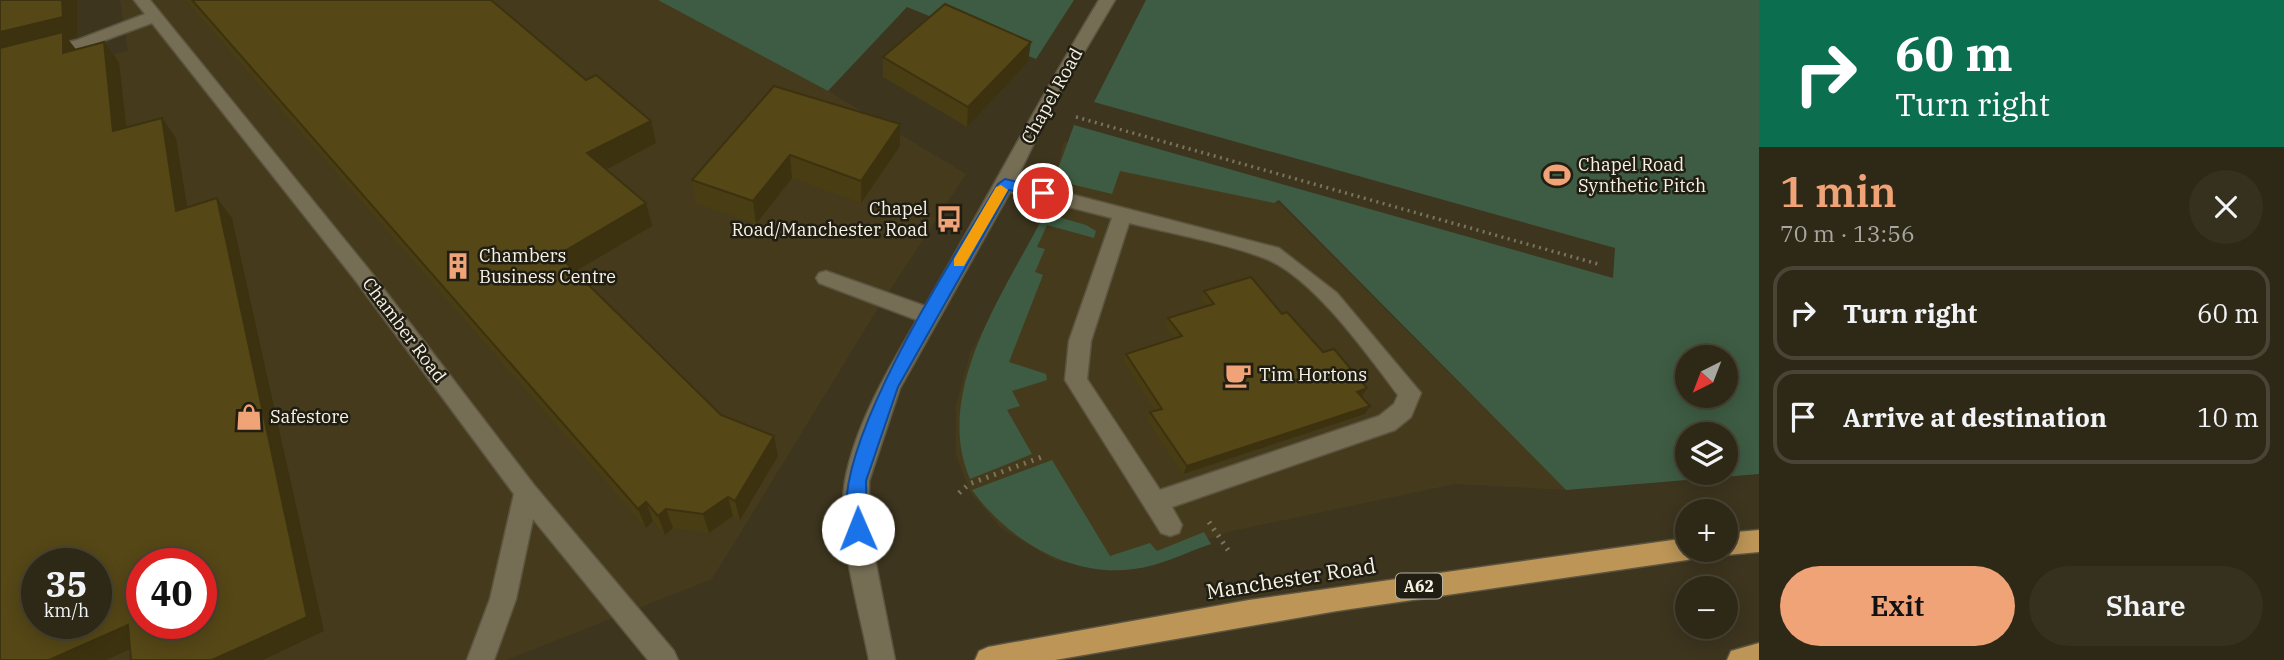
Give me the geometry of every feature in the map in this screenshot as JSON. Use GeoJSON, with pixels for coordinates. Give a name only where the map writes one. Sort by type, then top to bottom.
{"type":"FeatureCollection","features":[{"type":"Feature","properties":{"kind":"highway"},"geometry":{"type":"LineString","coordinates":[[1738,543],[1759,541]]}},
{"type":"Feature","properties":{"kind":"highway","name":"Manchester Road"},"geometry":{"type":"LineString","coordinates":[[988,660],[1151,627],[1353,595],[1675,552]]}},
{"type":"Feature","properties":{"kind":"highway"},"geometry":{"type":"LineString","coordinates":[[1740,660],[1759,656]]}},
{"type":"Feature","properties":{"kind":"street","name":"Chamber Road"},"geometry":{"type":"LineString","coordinates":[[142,0],[363,276],[526,492],[665,660]]}},
{"type":"Feature","properties":{"kind":"street","name":"Chapel Road"},"geometry":{"type":"LineString","coordinates":[[882,660],[858,529],[857,481],[890,386],[1005,184],[1042,108],[1107,0]]}},
{"type":"Feature","properties":{"kind":"street"},"geometry":{"type":"LineString","coordinates":[[0,64],[83,43],[155,16]]}},
{"type":"Feature","properties":{"kind":"street"},"geometry":{"type":"LineString","coordinates":[[1005,184],[1272,253],[1296,266],[1319,286],[1410,393],[1403,410],[1387,424],[1155,502]]}},
{"type":"Feature","properties":{"kind":"street"},"geometry":{"type":"LineString","coordinates":[[1123,213],[1080,341],[1076,380],[1170,525]]}},
{"type":"Feature","properties":{"kind":"street"},"geometry":{"type":"LineString","coordinates":[[826,278],[928,316]]}},
{"type":"Feature","properties":{"kind":"street"},"geometry":{"type":"LineString","coordinates":[[480,660],[495,628],[511,571],[526,492]]}},
{"type":"Feature","properties":{"kind":"path"},"geometry":{"type":"LineString","coordinates":[[1065,114],[1598,264]]}},
{"type":"Feature","properties":{"kind":"path"},"geometry":{"type":"LineString","coordinates":[[959,493],[970,484],[1042,457]]}},
{"type":"Feature","properties":{"kind":"path"},"geometry":{"type":"LineString","coordinates":[[1203,513],[1228,550]]}},
{"type":"Feature","properties":{"kind":"shaded area"},"geometry":{"type":"Polygon","coordinates":[[[120,0],[658,0],[828,91],[966,174],[875,313],[712,579],[506,660],[0,660],[0,83],[128,51],[120,0]]]}},
{"type":"Feature","properties":{"kind":"shaded area"},"geometry":{"type":"Polygon","coordinates":[[[1064,141],[1279,203],[1566,490],[1455,484],[1232,531],[1111,571],[1054,560],[1001,528],[970,492],[956,454],[956,405],[970,354],[1047,211],[1064,141]]]}},
{"type":"Feature","properties":{"kind":"green space"},"geometry":{"type":"Polygon","coordinates":[[[658,0],[1074,0],[1036,59],[907,7],[828,91],[658,0]]]}},
{"type":"Feature","properties":{"kind":"green space","name":"Chapel Road Synthetic Pitch"},"geometry":{"type":"Polygon","coordinates":[[[1146,0],[1759,0],[1759,474],[1738,476],[1738,422],[1675,422],[1675,481],[1566,490],[1279,200],[1274,203],[1120,171],[1112,194],[1054,180],[1074,125],[1613,278],[1615,248],[1094,102],[1146,0]]]}},
{"type":"Feature","properties":{"kind":"green space"},"geometry":{"type":"Polygon","coordinates":[[[1045,213],[1086,225],[1096,231],[1094,238],[1047,225],[1037,247],[1045,249],[1035,272],[1043,275],[1009,362],[1046,374],[1047,380],[1012,391],[1020,406],[1007,410],[1032,454],[970,479],[961,445],[960,411],[967,376],[994,308],[1045,213]]]}},
{"type":"Feature","properties":{"kind":"green space"},"geometry":{"type":"Polygon","coordinates":[[[1052,460],[1110,556],[1150,543],[1157,551],[1204,532],[1211,544],[1163,562],[1134,569],[1087,567],[1043,552],[1004,525],[972,490],[1052,460]]]}},
{"type":"Feature","properties":{"kind":"building"},"geometry":{"type":"Polygon","coordinates":[[[0,0],[62,0],[63,17],[0,32],[0,0]]]}},
{"type":"Feature","properties":{"kind":"building","name":"Chambers Business Centre"},"geometry":{"type":"Polygon","coordinates":[[[192,0],[491,0],[586,80],[596,75],[651,121],[587,153],[646,203],[558,255],[721,415],[774,436],[735,501],[728,497],[703,514],[666,509],[658,516],[646,502],[638,509],[192,0]]]}},
{"type":"Feature","properties":{"kind":"building"},"geometry":{"type":"Polygon","coordinates":[[[945,4],[1031,42],[968,107],[883,57],[945,4]]]}},
{"type":"Feature","properties":{"kind":"building"},"geometry":{"type":"Polygon","coordinates":[[[63,32],[63,53],[104,42],[113,131],[162,118],[176,211],[217,198],[307,617],[212,660],[131,660],[129,639],[217,639],[217,548],[126,548],[126,626],[112,632],[112,548],[21,548],[21,639],[96,639],[49,660],[0,660],[0,48],[63,32]]]}},
{"type":"Feature","properties":{"kind":"building"},"geometry":{"type":"Polygon","coordinates":[[[774,86],[900,124],[861,181],[790,155],[753,201],[692,180],[774,86]]]}},
{"type":"Feature","properties":{"kind":"building","name":"Tim Hortons"},"geometry":{"type":"Polygon","coordinates":[[[1251,277],[1282,314],[1287,312],[1323,352],[1334,349],[1367,388],[1357,392],[1370,406],[1187,466],[1150,412],[1162,409],[1126,354],[1182,336],[1168,318],[1214,304],[1204,291],[1251,277]]]}},
{"type":"Feature","properties":{"kind":"slow traffic"},"geometry":{"type":"LineString","coordinates":[[959,263],[1001,190]]}},
{"type":"Feature","properties":{"kind":"place","name":"Chapel Road Synthetic Pitch"},"geometry":{"type":"Point","coordinates":[1557,175]}},
{"type":"Feature","properties":{"kind":"place","name":"Chapel Road/Manchester Road"},"geometry":{"type":"Point","coordinates":[949,219]}},
{"type":"Feature","properties":{"kind":"place","name":"Chambers Business Centre"},"geometry":{"type":"Point","coordinates":[458,266]}},
{"type":"Feature","properties":{"kind":"place","name":"Tim Hortons"},"geometry":{"type":"Point","coordinates":[1238,375]}},
{"type":"Feature","properties":{"kind":"place","name":"Safestore"},"geometry":{"type":"Point","coordinates":[249,417]}},
{"type":"Feature","properties":{"kind":"route"},"geometry":{"type":"LineString","coordinates":[[858,529],[857,481],[867,447],[890,386],[928,316],[1005,184],[1043,193]]}}]}
